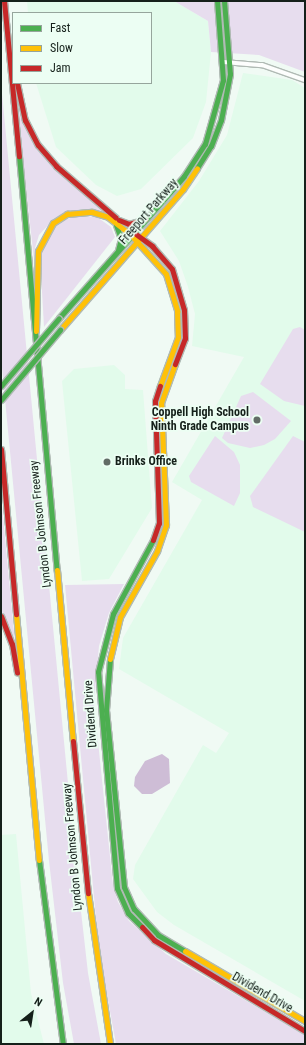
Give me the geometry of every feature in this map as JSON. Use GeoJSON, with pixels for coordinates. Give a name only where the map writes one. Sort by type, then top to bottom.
{"type":"FeatureCollection","features":[{"type":"Feature","properties":{"kind":"main road","name":"Freeport Parkway"},"geometry":{"type":"LineString","coordinates":[[1,386],[184,176],[201,150],[218,107],[224,62],[217,1]]}},
{"type":"Feature","properties":{"kind":"main road","name":"Freeport Parkway"},"geometry":{"type":"LineString","coordinates":[[1,400],[138,239],[183,189],[207,154],[221,120],[231,62],[224,1]]}},
{"type":"Feature","properties":{"kind":"main road"},"geometry":{"type":"LineString","coordinates":[[4,2],[12,52]]}},
{"type":"Feature","properties":{"kind":"main road","name":"Lyndon B Johnson Freeway"},"geometry":{"type":"LineString","coordinates":[[4,2],[36,367],[89,912],[110,1044]]}},
{"type":"Feature","properties":{"kind":"main road"},"geometry":{"type":"LineString","coordinates":[[17,84],[25,120],[38,145],[56,166],[117,222],[121,239],[118,250]]}},
{"type":"Feature","properties":{"kind":"main road"},"geometry":{"type":"LineString","coordinates":[[201,150],[207,154]]}},
{"type":"Feature","properties":{"kind":"main road"},"geometry":{"type":"LineString","coordinates":[[36,367],[38,259],[43,236],[53,222],[75,212],[100,214],[117,222],[129,224],[145,219]]}},
{"type":"Feature","properties":{"kind":"main road","name":"Dividend Drive"},"geometry":{"type":"LineString","coordinates":[[117,222],[172,269],[184,310],[182,350],[161,403],[168,512],[163,537],[120,617],[106,673],[124,886],[141,918],[168,941],[305,1021]]}},
{"type":"Feature","properties":{"kind":"main road","name":"Dividend Drive"},"geometry":{"type":"LineString","coordinates":[[138,239],[166,274],[177,311],[175,348],[155,401],[157,464],[161,511],[156,535],[113,614],[98,672],[97,692],[117,888],[135,923],[164,947],[305,1031]]}},
{"type":"Feature","properties":{"kind":"main road"},"geometry":{"type":"LineString","coordinates":[[155,401],[161,403]]}},
{"type":"Feature","properties":{"kind":"main road"},"geometry":{"type":"LineString","coordinates":[[1,449],[26,732],[46,933],[63,1044]]}},
{"type":"Feature","properties":{"kind":"main road"},"geometry":{"type":"LineString","coordinates":[[157,464],[165,463]]}},
{"type":"Feature","properties":{"kind":"main road"},"geometry":{"type":"LineString","coordinates":[[1,616],[12,644],[26,732]]}},
{"type":"Feature","properties":{"kind":"main road"},"geometry":{"type":"LineString","coordinates":[[110,818],[117,817]]}},
{"type":"Feature","properties":{"kind":"street"},"geometry":{"type":"LineString","coordinates":[[224,62],[262,65],[305,80]]}},
{"type":"Feature","properties":{"kind":"shaded area"},"geometry":{"type":"Polygon","coordinates":[[[27,1],[174,1],[208,21],[211,52],[206,102],[193,138],[141,189],[117,196],[96,185],[56,147],[36,84],[152,84],[152,12],[28,12],[27,1]]]}},
{"type":"Feature","properties":{"kind":"shaded area"},"geometry":{"type":"Polygon","coordinates":[[[174,1],[305,1],[305,72],[259,55],[211,52],[208,21],[174,1]]]}},
{"type":"Feature","properties":{"kind":"shaded area"},"geometry":{"type":"Polygon","coordinates":[[[243,73],[292,80],[305,88],[305,1001],[174,925],[157,912],[133,879],[135,865],[203,745],[216,753],[229,733],[119,669],[123,638],[202,500],[172,482],[244,357],[192,346],[195,314],[188,287],[179,261],[160,231],[199,181],[227,135],[243,73]]]}},
{"type":"Feature","properties":{"kind":"shaded area"},"geometry":{"type":"Polygon","coordinates":[[[1,83],[76,867],[88,973],[101,1044],[74,1044],[63,983],[49,861],[1,357],[1,83]]]}},
{"type":"Feature","properties":{"kind":"shaded area"},"geometry":{"type":"Polygon","coordinates":[[[17,105],[37,149],[111,217],[85,209],[71,211],[52,221],[39,235],[35,248],[35,269],[17,105]]]}},
{"type":"Feature","properties":{"kind":"shaded area"},"geometry":{"type":"Polygon","coordinates":[[[75,216],[97,217],[111,227],[115,237],[44,327],[40,256],[43,242],[56,224],[75,216]]]}},
{"type":"Feature","properties":{"kind":"shaded area"},"geometry":{"type":"Polygon","coordinates":[[[300,327],[305,330],[305,406],[284,401],[260,384],[293,329],[300,327]]]}},
{"type":"Feature","properties":{"kind":"shaded area"},"geometry":{"type":"Polygon","coordinates":[[[114,365],[125,375],[125,389],[143,390],[152,508],[109,579],[82,581],[62,381],[74,369],[114,365]]]}},
{"type":"Feature","properties":{"kind":"shaded area"},"geometry":{"type":"Polygon","coordinates":[[[253,392],[291,421],[275,439],[264,445],[250,448],[228,443],[222,438],[241,396],[253,392]]]}},
{"type":"Feature","properties":{"kind":"shaded area"},"geometry":{"type":"Polygon","coordinates":[[[215,436],[234,452],[240,465],[240,493],[234,506],[191,482],[189,476],[215,436]]]}},
{"type":"Feature","properties":{"kind":"shaded area"},"geometry":{"type":"Polygon","coordinates":[[[293,436],[305,442],[305,532],[253,507],[250,496],[293,436]]]}},
{"type":"Feature","properties":{"kind":"shaded area"},"geometry":{"type":"Polygon","coordinates":[[[1,495],[15,643],[1,610],[1,495]]]}},
{"type":"Feature","properties":{"kind":"shaded area"},"geometry":{"type":"Polygon","coordinates":[[[124,584],[109,613],[99,646],[94,703],[113,885],[118,902],[129,921],[166,954],[305,1035],[305,1044],[116,1044],[99,951],[65,585],[124,584]]]}},
{"type":"Feature","properties":{"kind":"shaded area"},"geometry":{"type":"Polygon","coordinates":[[[162,754],[169,759],[170,783],[152,794],[142,794],[134,786],[135,777],[145,761],[162,754]]]}},
{"type":"Feature","properties":{"kind":"shaded area"},"geometry":{"type":"Polygon","coordinates":[[[16,834],[31,993],[44,1044],[1,1044],[1,835],[16,834]]]}},
{"type":"Feature","properties":{"kind":"traffic: fast"},"geometry":{"type":"LineString","coordinates":[[59,318],[184,176],[205,144],[223,80],[217,1]]}},
{"type":"Feature","properties":{"kind":"traffic: fast"},"geometry":{"type":"LineString","coordinates":[[197,168],[211,146],[221,120],[230,74],[224,1]]}},
{"type":"Feature","properties":{"kind":"traffic: fast"},"geometry":{"type":"LineString","coordinates":[[19,156],[57,570]]}},
{"type":"Feature","properties":{"kind":"traffic: fast"},"geometry":{"type":"LineString","coordinates":[[116,225],[121,239],[118,250]]}},
{"type":"Feature","properties":{"kind":"traffic: fast"},"geometry":{"type":"LineString","coordinates":[[1,386],[59,318]]}},
{"type":"Feature","properties":{"kind":"traffic: fast"},"geometry":{"type":"LineString","coordinates":[[1,400],[60,330]]}},
{"type":"Feature","properties":{"kind":"traffic: fast"},"geometry":{"type":"LineString","coordinates":[[142,927],[128,913],[117,888],[98,672],[113,614],[153,540]]}},
{"type":"Feature","properties":{"kind":"traffic: fast"},"geometry":{"type":"LineString","coordinates":[[110,659],[106,710],[124,887],[134,909],[158,935],[185,951]]}},
{"type":"Feature","properties":{"kind":"traffic: fast"},"geometry":{"type":"LineString","coordinates":[[39,860],[63,1044]]}},
{"type":"Feature","properties":{"kind":"traffic: slow"},"geometry":{"type":"LineString","coordinates":[[60,330],[183,189],[197,168]]}},
{"type":"Feature","properties":{"kind":"traffic: slow"},"geometry":{"type":"LineString","coordinates":[[36,331],[38,251],[53,223],[67,214],[92,212],[108,217],[131,235]]}},
{"type":"Feature","properties":{"kind":"traffic: slow"},"geometry":{"type":"LineString","coordinates":[[131,235],[166,274],[177,311],[178,337],[160,386]]}},
{"type":"Feature","properties":{"kind":"traffic: slow"},"geometry":{"type":"LineString","coordinates":[[110,659],[120,617],[157,551],[166,525],[161,403],[175,364]]}},
{"type":"Feature","properties":{"kind":"traffic: slow"},"geometry":{"type":"LineString","coordinates":[[57,570],[73,741]]}},
{"type":"Feature","properties":{"kind":"traffic: slow"},"geometry":{"type":"LineString","coordinates":[[16,614],[39,860]]}},
{"type":"Feature","properties":{"kind":"traffic: slow"},"geometry":{"type":"LineString","coordinates":[[88,893],[110,1044]]}},
{"type":"Feature","properties":{"kind":"traffic: slow"},"geometry":{"type":"LineString","coordinates":[[185,951],[305,1021]]}},
{"type":"Feature","properties":{"kind":"traffic: jam"},"geometry":{"type":"LineString","coordinates":[[4,1],[12,84]]}},
{"type":"Feature","properties":{"kind":"traffic: jam"},"geometry":{"type":"LineString","coordinates":[[12,84],[19,156]]}},
{"type":"Feature","properties":{"kind":"traffic: jam"},"geometry":{"type":"LineString","coordinates":[[17,84],[25,120],[38,145],[56,166],[116,218]]}},
{"type":"Feature","properties":{"kind":"traffic: jam"},"geometry":{"type":"LineString","coordinates":[[119,220],[129,224],[145,219]]}},
{"type":"Feature","properties":{"kind":"traffic: jam"},"geometry":{"type":"LineString","coordinates":[[133,232],[152,246],[172,269],[184,310],[185,338],[175,364]]}},
{"type":"Feature","properties":{"kind":"traffic: jam"},"geometry":{"type":"LineString","coordinates":[[153,540],[159,523],[155,401],[160,386]]}},
{"type":"Feature","properties":{"kind":"traffic: jam"},"geometry":{"type":"LineString","coordinates":[[1,449],[16,614]]}},
{"type":"Feature","properties":{"kind":"traffic: jam"},"geometry":{"type":"LineString","coordinates":[[1,616],[12,644],[17,673]]}},
{"type":"Feature","properties":{"kind":"traffic: jam"},"geometry":{"type":"LineString","coordinates":[[73,741],[88,893]]}},
{"type":"Feature","properties":{"kind":"traffic: jam"},"geometry":{"type":"LineString","coordinates":[[142,927],[154,940],[305,1031]]}},
{"type":"Feature","properties":{"kind":"place","name":"Coppell High School Ninth Grade Campus"},"geometry":{"type":"Point","coordinates":[257,420]}},
{"type":"Feature","properties":{"kind":"place","name":"Brinks Office"},"geometry":{"type":"Point","coordinates":[107,462]}}]}
